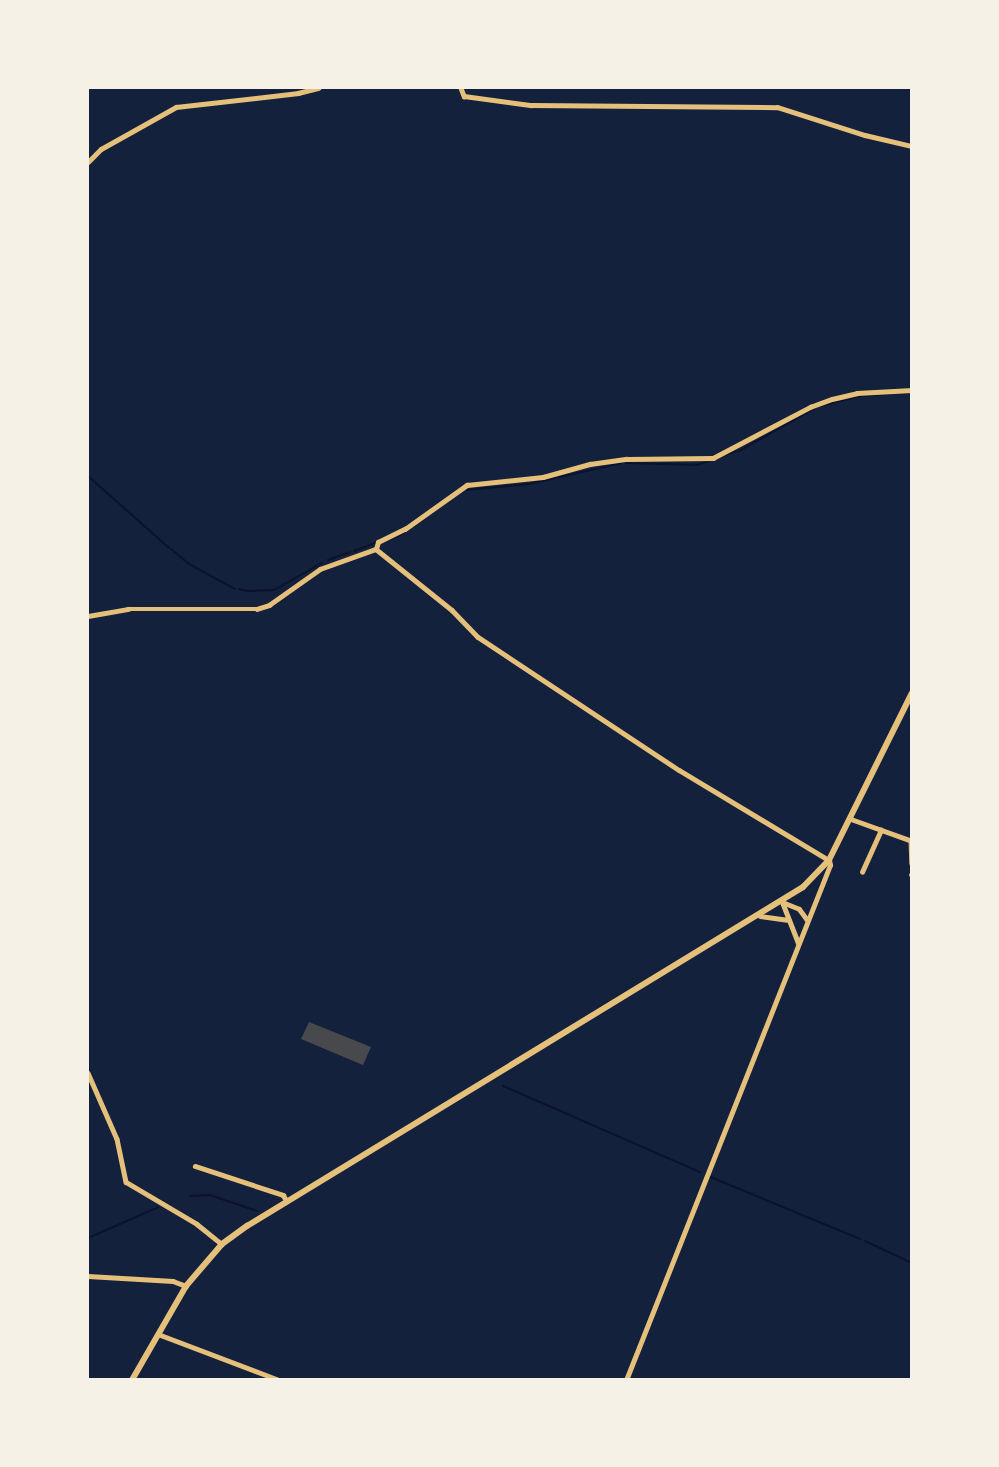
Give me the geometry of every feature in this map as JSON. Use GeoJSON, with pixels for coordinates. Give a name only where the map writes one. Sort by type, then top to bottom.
{"type":"FeatureCollection","features":[{"type":"Feature","properties":{"kind":"main road"},"geometry":{"type":"LineString","coordinates":[[132,1380],[186,1286],[222,1244],[287,1201],[760,916],[809,883],[829,860],[912,693]]}},
{"type":"Feature","properties":{"kind":"street"},"geometry":{"type":"LineString","coordinates":[[88,162],[101,149],[176,107],[206,101],[298,93],[318,88]]}},
{"type":"Feature","properties":{"kind":"street"},"geometry":{"type":"LineString","coordinates":[[461,88],[464,96],[531,105],[777,107],[865,135],[912,146]]}},
{"type":"Feature","properties":{"kind":"street"},"geometry":{"type":"LineString","coordinates":[[376,549],[378,542],[405,529],[467,485],[543,477],[590,464],[626,459],[713,458],[810,407],[832,399],[857,393],[912,390]]}},
{"type":"Feature","properties":{"kind":"street"},"geometry":{"type":"LineString","coordinates":[[88,616],[128,609],[257,609],[269,605],[320,569],[376,549]]}},
{"type":"Feature","properties":{"kind":"street"},"geometry":{"type":"LineString","coordinates":[[376,549],[452,610],[478,637],[679,770],[829,860],[830,865],[626,1380]]}},
{"type":"Feature","properties":{"kind":"street"},"geometry":{"type":"LineString","coordinates":[[851,819],[911,840],[912,863]]}},
{"type":"Feature","properties":{"kind":"street"},"geometry":{"type":"LineString","coordinates":[[862,872],[872,856],[881,830]]}},
{"type":"Feature","properties":{"kind":"street"},"geometry":{"type":"LineString","coordinates":[[782,902],[799,909],[807,920]]}},
{"type":"Feature","properties":{"kind":"street"},"geometry":{"type":"LineString","coordinates":[[782,902],[798,943]]}},
{"type":"Feature","properties":{"kind":"street"},"geometry":{"type":"LineString","coordinates":[[760,916],[788,920]]}},
{"type":"Feature","properties":{"kind":"street"},"geometry":{"type":"LineString","coordinates":[[88,1073],[117,1139],[126,1182],[197,1224],[222,1244]]}},
{"type":"Feature","properties":{"kind":"street"},"geometry":{"type":"LineString","coordinates":[[195,1166],[283,1195],[287,1201]]}},
{"type":"Feature","properties":{"kind":"street"},"geometry":{"type":"LineString","coordinates":[[88,1276],[173,1281],[186,1286]]}},
{"type":"Feature","properties":{"kind":"street"},"geometry":{"type":"LineString","coordinates":[[157,1334],[279,1380]]}},
{"type":"Feature","properties":{"kind":"building"},"geometry":{"type":"Polygon","coordinates":[[[309,1022],[371,1047],[363,1065],[301,1039],[309,1022]]]}},
{"type":"Feature","properties":{"kind":"waterway"},"geometry":{"type":"LineString","coordinates":[[821,406],[860,396],[912,392]]}},
{"type":"Feature","properties":{"kind":"waterway"},"geometry":{"type":"LineString","coordinates":[[739,451],[817,407]]}},
{"type":"Feature","properties":{"kind":"waterway"},"geometry":{"type":"LineString","coordinates":[[626,463],[697,465],[737,451]]}},
{"type":"Feature","properties":{"kind":"waterway"},"geometry":{"type":"LineString","coordinates":[[466,490],[529,484],[622,463]]}},
{"type":"Feature","properties":{"kind":"waterway"},"geometry":{"type":"LineString","coordinates":[[88,476],[169,548]]}},
{"type":"Feature","properties":{"kind":"waterway"},"geometry":{"type":"LineString","coordinates":[[383,542],[401,535],[438,508]]}},
{"type":"Feature","properties":{"kind":"waterway"},"geometry":{"type":"LineString","coordinates":[[354,551],[375,543]]}},
{"type":"Feature","properties":{"kind":"waterway"},"geometry":{"type":"LineString","coordinates":[[171,549],[189,564],[235,589]]}},
{"type":"Feature","properties":{"kind":"waterway"},"geometry":{"type":"LineString","coordinates":[[328,560],[350,552]]}},
{"type":"Feature","properties":{"kind":"waterway"},"geometry":{"type":"LineString","coordinates":[[239,589],[274,590],[322,563]]}},
{"type":"Feature","properties":{"kind":"waterway"},"geometry":{"type":"LineString","coordinates":[[503,1086],[700,1172]]}},
{"type":"Feature","properties":{"kind":"waterway"},"geometry":{"type":"LineString","coordinates":[[708,1176],[860,1239]]}},
{"type":"Feature","properties":{"kind":"waterway"},"geometry":{"type":"LineString","coordinates":[[190,1196],[210,1195],[257,1211]]}},
{"type":"Feature","properties":{"kind":"waterway"},"geometry":{"type":"LineString","coordinates":[[88,1238],[159,1207]]}},
{"type":"Feature","properties":{"kind":"waterway"},"geometry":{"type":"LineString","coordinates":[[865,1241],[912,1263]]}}]}
